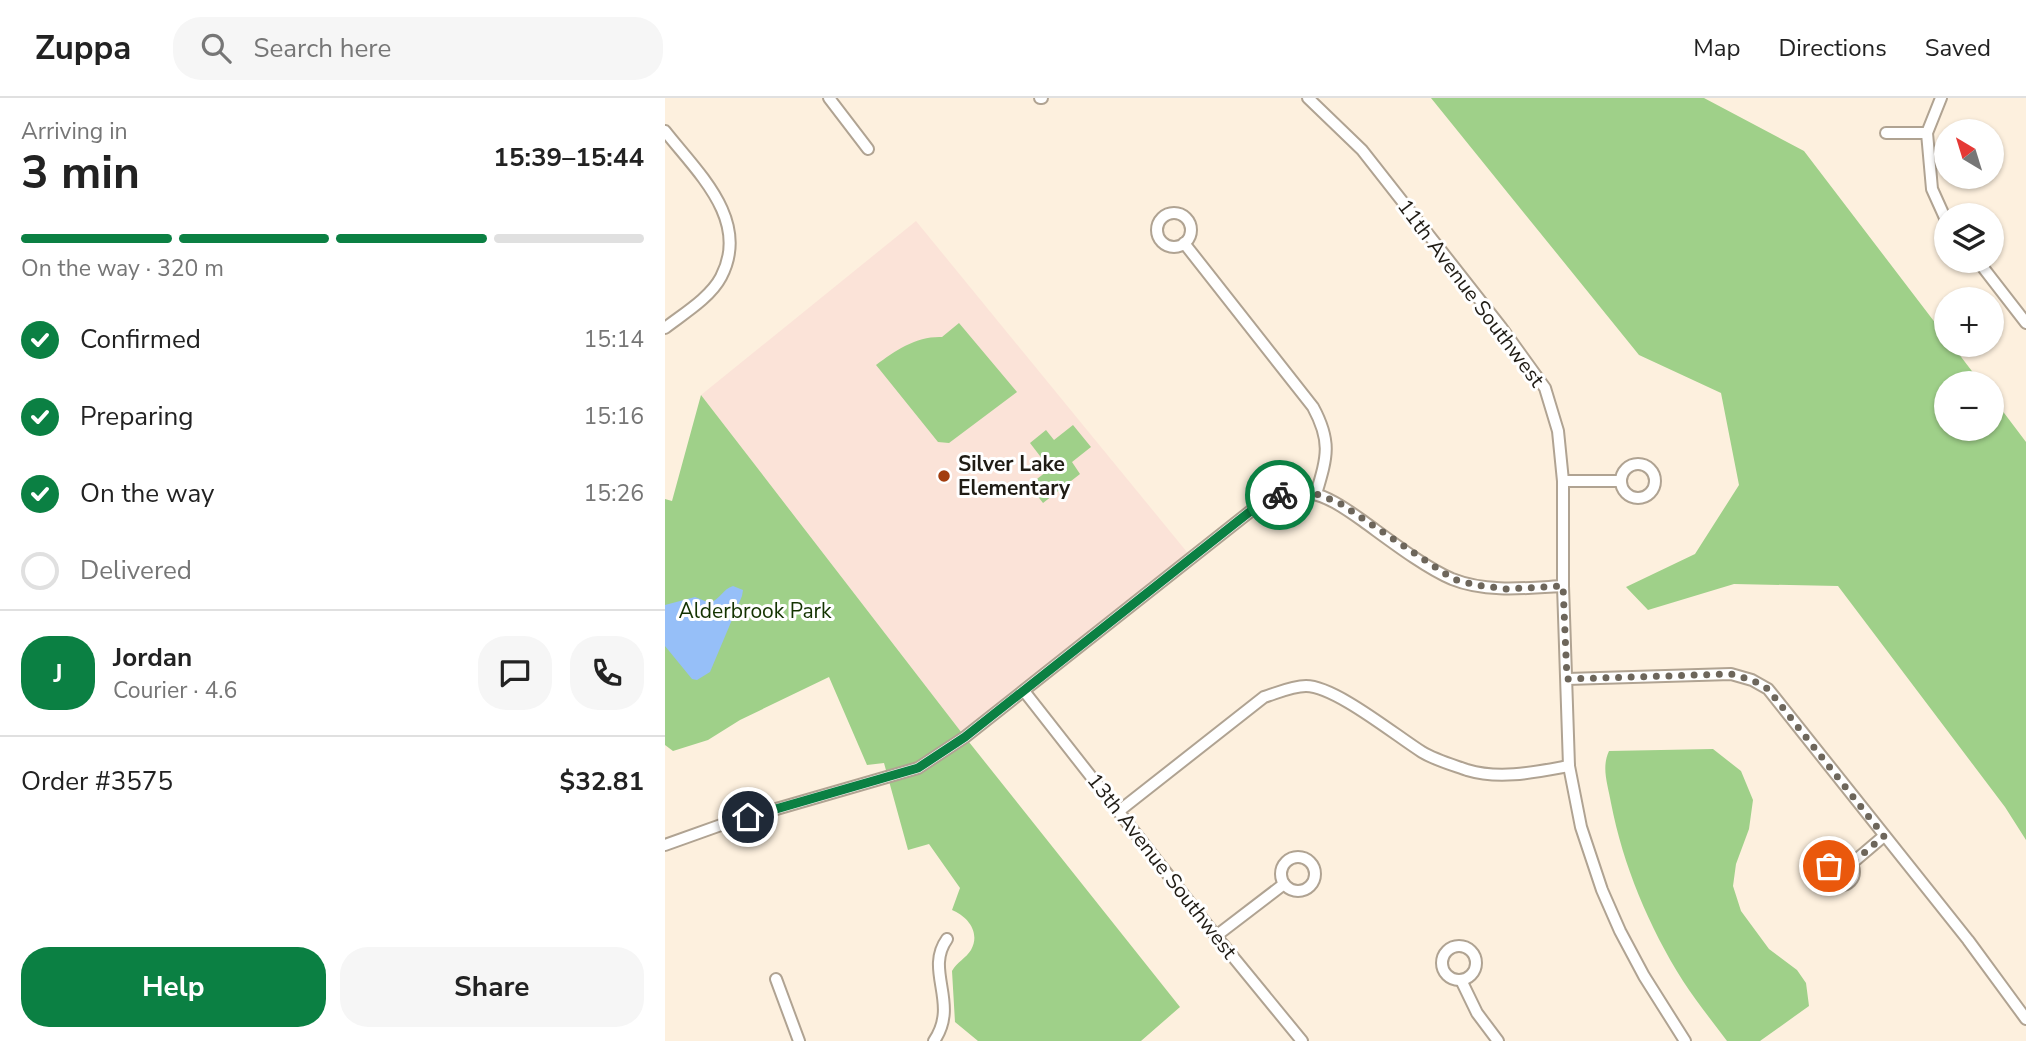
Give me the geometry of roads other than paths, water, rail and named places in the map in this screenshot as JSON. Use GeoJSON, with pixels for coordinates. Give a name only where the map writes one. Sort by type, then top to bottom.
{"type":"FeatureCollection","features":[{"type":"Feature","properties":{"kind":"street"},"geometry":{"type":"LineString","coordinates":[[829,98],[868,149]]}},
{"type":"Feature","properties":{"kind":"street","name":"11th Avenue Southwest"},"geometry":{"type":"LineString","coordinates":[[1308,98],[1362,150],[1545,388],[1558,431],[1563,481],[1563,586],[1569,766],[1581,827],[1602,890],[1620,931],[1644,976],[1685,1041]]}},
{"type":"Feature","properties":{"kind":"street"},"geometry":{"type":"LineString","coordinates":[[1938,203],[1932,189],[1927,133],[1941,98]]}},
{"type":"Feature","properties":{"kind":"street"},"geometry":{"type":"LineString","coordinates":[[665,131],[722,205],[729,222],[730,242],[721,276],[713,287],[665,328]]}},
{"type":"Feature","properties":{"kind":"street"},"geometry":{"type":"LineString","coordinates":[[1886,132],[1927,133]]}},
{"type":"Feature","properties":{"kind":"street"},"geometry":{"type":"LineString","coordinates":[[1184,243],[1313,407],[1322,424],[1327,441],[1327,458],[1316,494]]}},
{"type":"Feature","properties":{"kind":"street"},"geometry":{"type":"LineString","coordinates":[[1987,273],[2026,323]]}},
{"type":"Feature","properties":{"kind":"street"},"geometry":{"type":"LineString","coordinates":[[1563,481],[1621,481]]}},
{"type":"Feature","properties":{"kind":"street"},"geometry":{"type":"LineString","coordinates":[[665,845],[722,825],[918,768],[965,737],[1252,510],[1281,495],[1316,494],[1338,502],[1453,579],[1506,589],[1563,586]]}},
{"type":"Feature","properties":{"kind":"street"},"geometry":{"type":"LineString","coordinates":[[1567,679],[1731,674],[1752,680],[1768,689],[1968,940],[2026,1019]]}},
{"type":"Feature","properties":{"kind":"street"},"geometry":{"type":"LineString","coordinates":[[1119,811],[1264,697],[1290,688],[1306,686],[1326,689],[1426,754],[1469,770],[1496,775],[1526,774],[1569,766]]}},
{"type":"Feature","properties":{"kind":"street","name":"13th Avenue Southwest"},"geometry":{"type":"LineString","coordinates":[[1024,691],[1297,1039]]}},
{"type":"Feature","properties":{"kind":"street"},"geometry":{"type":"LineString","coordinates":[[1851,864],[1884,836]]}},
{"type":"Feature","properties":{"kind":"street"},"geometry":{"type":"LineString","coordinates":[[1216,936],[1284,884]]}},
{"type":"Feature","properties":{"kind":"street"},"geometry":{"type":"LineString","coordinates":[[934,1041],[941,1030],[945,1013],[938,963],[939,949],[947,939]]}},
{"type":"Feature","properties":{"kind":"street"},"geometry":{"type":"LineString","coordinates":[[776,979],[799,1041]]}},
{"type":"Feature","properties":{"kind":"street"},"geometry":{"type":"LineString","coordinates":[[1461,980],[1477,1013],[1498,1041]]}},
{"type":"Feature","properties":{"kind":"water"},"geometry":{"type":"Polygon","coordinates":[[[733,586],[743,590],[742,596],[710,672],[697,680],[692,679],[665,646],[665,605],[695,597],[710,603],[733,586]]]}},
{"type":"Feature","properties":{"kind":"place","name":"Silver Lake Elementary"},"geometry":{"type":"Point","coordinates":[944,476]}},
{"type":"Feature","properties":{"kind":"park label","name":"Alderbrook Park"},"geometry":{"type":"Point","coordinates":[755,611]}}]}
